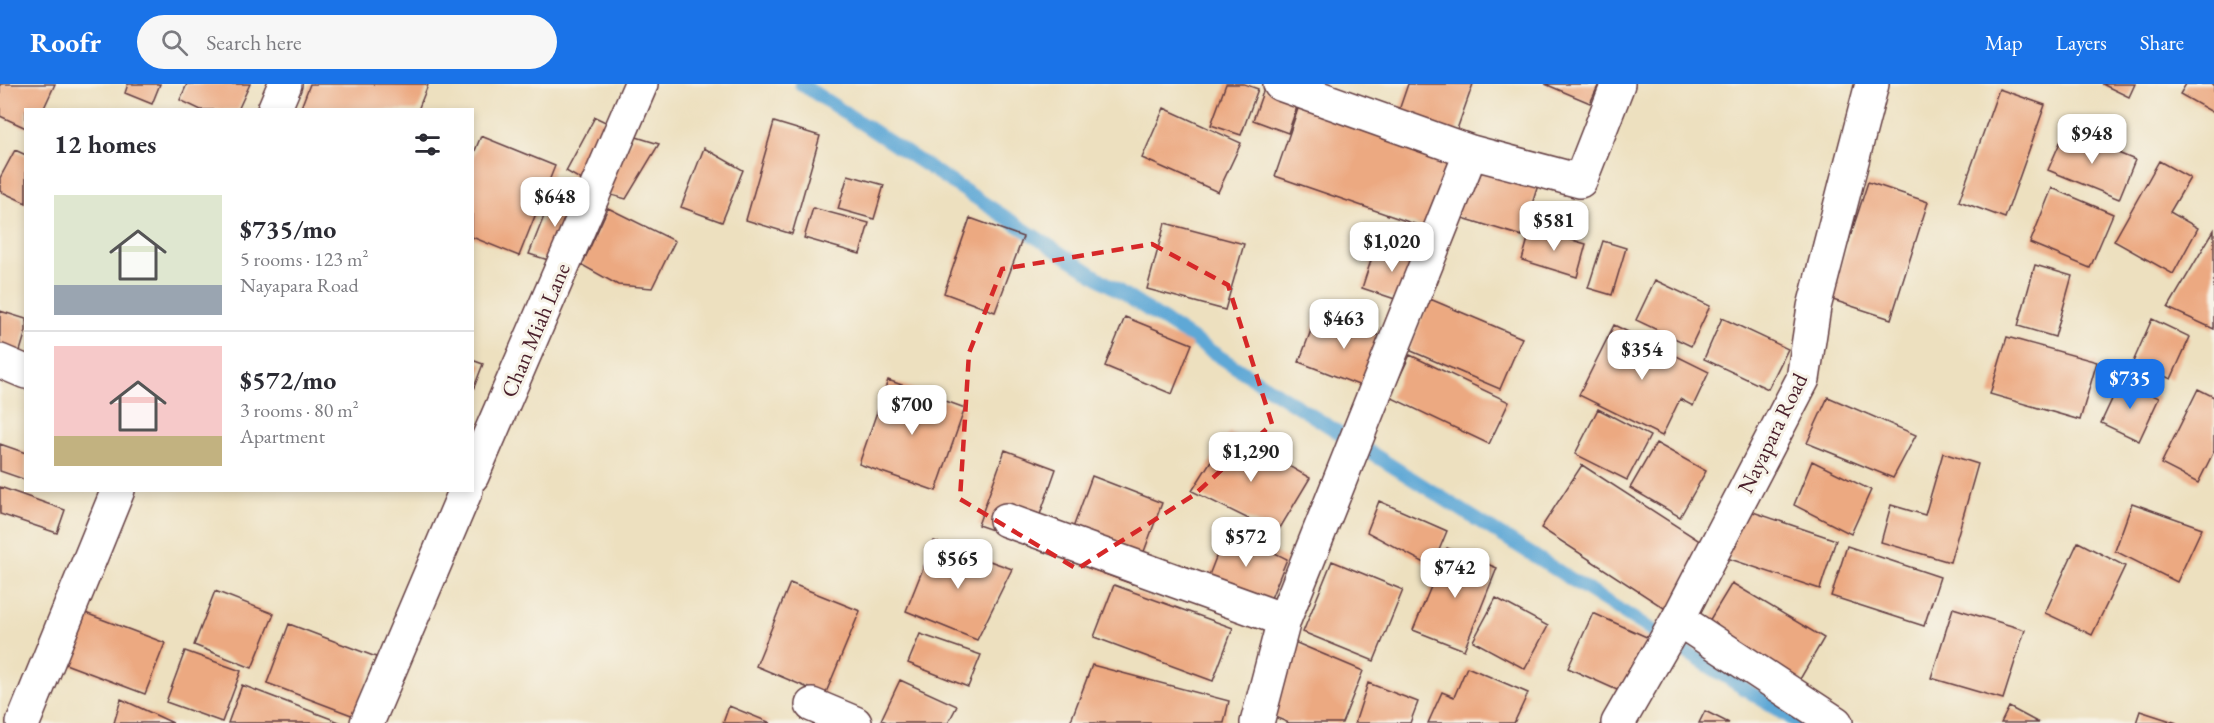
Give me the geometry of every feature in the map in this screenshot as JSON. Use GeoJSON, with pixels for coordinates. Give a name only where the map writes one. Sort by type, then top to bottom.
{"type":"FeatureCollection","features":[{"type":"Feature","properties":{"kind":"street"},"geometry":{"type":"LineString","coordinates":[[275,108],[285,84]]}},
{"type":"Feature","properties":{"kind":"street","name":"Chan Miah Lane"},"geometry":{"type":"LineString","coordinates":[[474,471],[640,84]]}},
{"type":"Feature","properties":{"kind":"street"},"geometry":{"type":"LineString","coordinates":[[1280,84],[1471,152],[1580,181],[1618,84]]}},
{"type":"Feature","properties":{"kind":"street","name":"Nayapara Road"},"geometry":{"type":"LineString","coordinates":[[1618,723],[1678,620],[1803,379],[1814,307],[1872,84]]}},
{"type":"Feature","properties":{"kind":"street"},"geometry":{"type":"LineString","coordinates":[[1257,723],[1284,620],[1471,152]]}},
{"type":"Feature","properties":{"kind":"street"},"geometry":{"type":"LineString","coordinates":[[0,361],[24,371]]}},
{"type":"Feature","properties":{"kind":"street"},"geometry":{"type":"LineString","coordinates":[[23,723],[117,492]]}},
{"type":"Feature","properties":{"kind":"street"},"geometry":{"type":"LineString","coordinates":[[367,723],[465,492]]}},
{"type":"Feature","properties":{"kind":"street"},"geometry":{"type":"LineString","coordinates":[[1006,520],[1284,620]]}},
{"type":"Feature","properties":{"kind":"street"},"geometry":{"type":"LineString","coordinates":[[1678,620],[1836,723]]}},
{"type":"Feature","properties":{"kind":"street"},"geometry":{"type":"LineString","coordinates":[[812,705],[855,723]]}},
{"type":"Feature","properties":{"kind":"highlighted area"},"geometry":{"type":"Polygon","coordinates":[[[1152,244],[1228,285],[1272,424],[1194,495],[1077,569],[960,499],[969,353],[1002,269],[1152,244]]]}},
{"type":"Feature","properties":{"kind":"building"},"geometry":{"type":"Polygon","coordinates":[[[0,84],[55,84],[44,108],[24,108],[24,127],[0,116],[0,84]]]}},
{"type":"Feature","properties":{"kind":"building"},"geometry":{"type":"Polygon","coordinates":[[[128,84],[160,84],[152,104],[125,93],[128,84]]]}},
{"type":"Feature","properties":{"kind":"building"},"geometry":{"type":"Polygon","coordinates":[[[187,84],[250,84],[239,108],[197,108],[180,100],[187,84]]]}},
{"type":"Feature","properties":{"kind":"building"},"geometry":{"type":"Polygon","coordinates":[[[310,84],[428,85],[419,108],[301,108],[310,84]]]}},
{"type":"Feature","properties":{"kind":"building"},"geometry":{"type":"Polygon","coordinates":[[[1226,84],[1244,84],[1258,89],[1241,135],[1211,125],[1226,84]]]}},
{"type":"Feature","properties":{"kind":"building"},"geometry":{"type":"Polygon","coordinates":[[[1408,84],[1473,84],[1455,135],[1397,116],[1408,84]]]}},
{"type":"Feature","properties":{"kind":"building"},"geometry":{"type":"Polygon","coordinates":[[[1545,84],[1599,84],[1590,103],[1545,84]]]}},
{"type":"Feature","properties":{"kind":"building"},"geometry":{"type":"Polygon","coordinates":[[[2102,84],[2135,84],[2129,97],[2102,84]]]}},
{"type":"Feature","properties":{"kind":"building"},"geometry":{"type":"Polygon","coordinates":[[[2186,84],[2214,84],[2214,113],[2180,94],[2186,84]]]}},
{"type":"Feature","properties":{"kind":"building"},"geometry":{"type":"Polygon","coordinates":[[[1264,89],[1299,101],[1288,133],[1253,120],[1264,89]]]}},
{"type":"Feature","properties":{"kind":"building"},"geometry":{"type":"Polygon","coordinates":[[[1999,89],[2045,105],[2005,218],[1959,201],[1999,89]]]}},
{"type":"Feature","properties":{"kind":"building"},"geometry":{"type":"Polygon","coordinates":[[[1301,100],[1458,155],[1432,230],[1275,176],[1301,100]]]}},
{"type":"Feature","properties":{"kind":"building"},"geometry":{"type":"Polygon","coordinates":[[[1164,108],[1241,143],[1218,192],[1142,158],[1164,108]]]}},
{"type":"Feature","properties":{"kind":"building"},"geometry":{"type":"Polygon","coordinates":[[[595,117],[614,126],[587,183],[566,171],[595,117]]]}},
{"type":"Feature","properties":{"kind":"building"},"geometry":{"type":"Polygon","coordinates":[[[774,122],[820,136],[792,234],[746,220],[774,122]]]}},
{"type":"Feature","properties":{"kind":"building"},"geometry":{"type":"Polygon","coordinates":[[[2065,131],[2135,160],[2119,199],[2048,170],[2065,131]]]}},
{"type":"Feature","properties":{"kind":"building"},"geometry":{"type":"Polygon","coordinates":[[[481,136],[555,166],[519,256],[474,238],[474,153],[481,136]]]}},
{"type":"Feature","properties":{"kind":"building"},"geometry":{"type":"Polygon","coordinates":[[[633,136],[659,144],[626,199],[604,193],[633,136]]]}},
{"type":"Feature","properties":{"kind":"building"},"geometry":{"type":"Polygon","coordinates":[[[704,148],[743,170],[722,222],[681,207],[704,148]]]}},
{"type":"Feature","properties":{"kind":"building"},"geometry":{"type":"Polygon","coordinates":[[[15,150],[24,154],[24,202],[0,191],[0,178],[15,150]]]}},
{"type":"Feature","properties":{"kind":"building"},"geometry":{"type":"Polygon","coordinates":[[[2159,161],[2190,178],[2170,212],[2198,228],[2173,274],[2114,241],[2159,161]]]}},
{"type":"Feature","properties":{"kind":"building"},"geometry":{"type":"Polygon","coordinates":[[[1472,165],[1538,185],[1522,236],[1456,216],[1472,165]]]}},
{"type":"Feature","properties":{"kind":"building"},"geometry":{"type":"Polygon","coordinates":[[[848,175],[884,185],[874,219],[838,209],[848,175]]]}},
{"type":"Feature","properties":{"kind":"building"},"geometry":{"type":"Polygon","coordinates":[[[1868,182],[1928,202],[1891,319],[1830,299],[1868,182]]]}},
{"type":"Feature","properties":{"kind":"building"},"geometry":{"type":"Polygon","coordinates":[[[2052,188],[2113,214],[2090,268],[2030,243],[2052,188]]]}},
{"type":"Feature","properties":{"kind":"building"},"geometry":{"type":"Polygon","coordinates":[[[554,191],[581,202],[558,263],[529,254],[554,191]]]}},
{"type":"Feature","properties":{"kind":"building"},"geometry":{"type":"Polygon","coordinates":[[[608,208],[675,241],[652,288],[618,285],[582,265],[608,208]]]}},
{"type":"Feature","properties":{"kind":"building"},"geometry":{"type":"Polygon","coordinates":[[[813,208],[869,223],[860,254],[804,238],[813,208]]]}},
{"type":"Feature","properties":{"kind":"building"},"geometry":{"type":"Polygon","coordinates":[[[970,218],[1023,237],[995,312],[944,293],[970,218]]]}},
{"type":"Feature","properties":{"kind":"building"},"geometry":{"type":"Polygon","coordinates":[[[1165,223],[1244,244],[1225,310],[1147,289],[1165,223]]]}},
{"type":"Feature","properties":{"kind":"building"},"geometry":{"type":"Polygon","coordinates":[[[1531,228],[1586,244],[1577,277],[1522,260],[1531,228]]]}},
{"type":"Feature","properties":{"kind":"building"},"geometry":{"type":"Polygon","coordinates":[[[2214,230],[2214,329],[2168,308],[2214,230]]]}},
{"type":"Feature","properties":{"kind":"building"},"geometry":{"type":"Polygon","coordinates":[[[1603,241],[1626,248],[1612,295],[1588,288],[1603,241]]]}},
{"type":"Feature","properties":{"kind":"building"},"geometry":{"type":"Polygon","coordinates":[[[1377,242],[1422,258],[1407,303],[1362,288],[1377,242]]]}},
{"type":"Feature","properties":{"kind":"building"},"geometry":{"type":"Polygon","coordinates":[[[2035,265],[2072,276],[2055,337],[2018,326],[2035,265]]]}},
{"type":"Feature","properties":{"kind":"building"},"geometry":{"type":"Polygon","coordinates":[[[1655,280],[1710,306],[1691,346],[1636,320],[1655,280]]]}},
{"type":"Feature","properties":{"kind":"building"},"geometry":{"type":"Polygon","coordinates":[[[1430,299],[1522,338],[1500,389],[1409,350],[1430,299]]]}},
{"type":"Feature","properties":{"kind":"building"},"geometry":{"type":"Polygon","coordinates":[[[0,311],[24,318],[24,338],[12,378],[0,374],[0,311]]]}},
{"type":"Feature","properties":{"kind":"building"},"geometry":{"type":"Polygon","coordinates":[[[1318,312],[1388,339],[1369,389],[1299,362],[1318,312]]]}},
{"type":"Feature","properties":{"kind":"building"},"geometry":{"type":"Polygon","coordinates":[[[1125,317],[1192,344],[1172,394],[1105,366],[1125,317]]]}},
{"type":"Feature","properties":{"kind":"building"},"geometry":{"type":"Polygon","coordinates":[[[1722,318],[1788,349],[1768,389],[1704,359],[1722,318]]]}},
{"type":"Feature","properties":{"kind":"building"},"geometry":{"type":"Polygon","coordinates":[[[2152,319],[2190,337],[2171,379],[2133,362],[2152,319]]]}},
{"type":"Feature","properties":{"kind":"building"},"geometry":{"type":"Polygon","coordinates":[[[1614,325],[1709,372],[1693,406],[1680,399],[1662,436],[1579,395],[1614,325]]]}},
{"type":"Feature","properties":{"kind":"building"},"geometry":{"type":"Polygon","coordinates":[[[2007,337],[2097,362],[2080,420],[1990,394],[2007,337]]]}},
{"type":"Feature","properties":{"kind":"building"},"geometry":{"type":"Polygon","coordinates":[[[1410,355],[1509,402],[1489,444],[1390,397],[1410,355]]]}},
{"type":"Feature","properties":{"kind":"building"},"geometry":{"type":"Polygon","coordinates":[[[474,361],[483,364],[474,387],[474,361]]]}},
{"type":"Feature","properties":{"kind":"building"},"geometry":{"type":"Polygon","coordinates":[[[888,380],[965,408],[936,491],[859,464],[888,380]]]}},
{"type":"Feature","properties":{"kind":"building"},"geometry":{"type":"Polygon","coordinates":[[[2121,380],[2159,398],[2139,441],[2101,423],[2121,380]]]}},
{"type":"Feature","properties":{"kind":"building"},"geometry":{"type":"Polygon","coordinates":[[[2198,389],[2214,397],[2214,451],[2198,483],[2161,464],[2198,389]]]}},
{"type":"Feature","properties":{"kind":"building"},"geometry":{"type":"Polygon","coordinates":[[[1828,397],[1916,435],[1893,478],[1807,443],[1828,397]]]}},
{"type":"Feature","properties":{"kind":"building"},"geometry":{"type":"Polygon","coordinates":[[[1598,409],[1650,436],[1627,480],[1575,454],[1598,409]]]}},
{"type":"Feature","properties":{"kind":"building"},"geometry":{"type":"Polygon","coordinates":[[[1229,432],[1310,478],[1277,533],[1192,491],[1229,432]]]}},
{"type":"Feature","properties":{"kind":"building"},"geometry":{"type":"Polygon","coordinates":[[[1656,443],[1706,471],[1680,517],[1630,488],[1656,443]]]}},
{"type":"Feature","properties":{"kind":"building"},"geometry":{"type":"Polygon","coordinates":[[[0,444],[24,452],[24,479],[0,471],[0,444]]]}},
{"type":"Feature","properties":{"kind":"building"},"geometry":{"type":"Polygon","coordinates":[[[1005,450],[1056,469],[1030,543],[978,525],[1005,450]]]}},
{"type":"Feature","properties":{"kind":"building"},"geometry":{"type":"Polygon","coordinates":[[[1943,453],[1978,464],[1950,562],[1881,542],[1891,505],[1925,515],[1943,453]]]}},
{"type":"Feature","properties":{"kind":"building"},"geometry":{"type":"Polygon","coordinates":[[[1812,461],[1871,490],[1851,534],[1794,505],[1812,461]]]}},
{"type":"Feature","properties":{"kind":"building"},"geometry":{"type":"Polygon","coordinates":[[[1582,465],[1712,549],[1670,612],[1541,528],[1582,465]]]}},
{"type":"Feature","properties":{"kind":"building"},"geometry":{"type":"Polygon","coordinates":[[[1092,476],[1162,503],[1132,584],[1062,558],[1092,476]]]}},
{"type":"Feature","properties":{"kind":"building"},"geometry":{"type":"Polygon","coordinates":[[[0,487],[65,510],[57,533],[0,514],[0,487]]]}},
{"type":"Feature","properties":{"kind":"building"},"geometry":{"type":"Polygon","coordinates":[[[1379,501],[1447,531],[1432,567],[1367,532],[1379,501]]]}},
{"type":"Feature","properties":{"kind":"building"},"geometry":{"type":"Polygon","coordinates":[[[2132,503],[2202,528],[2177,582],[2115,551],[2132,503]]]}},
{"type":"Feature","properties":{"kind":"building"},"geometry":{"type":"Polygon","coordinates":[[[1744,509],[1836,540],[1820,589],[1727,558],[1744,509]]]}},
{"type":"Feature","properties":{"kind":"building"},"geometry":{"type":"Polygon","coordinates":[[[1227,529],[1287,559],[1269,603],[1206,583],[1227,529]]]}},
{"type":"Feature","properties":{"kind":"building"},"geometry":{"type":"Polygon","coordinates":[[[934,541],[1012,569],[977,640],[906,611],[934,541]]]}},
{"type":"Feature","properties":{"kind":"building"},"geometry":{"type":"Polygon","coordinates":[[[2078,542],[2125,566],[2092,635],[2045,613],[2078,542]]]}},
{"type":"Feature","properties":{"kind":"building"},"geometry":{"type":"Polygon","coordinates":[[[1847,546],[1940,577],[1924,626],[1831,596],[1847,546]]]}},
{"type":"Feature","properties":{"kind":"building"},"geometry":{"type":"Polygon","coordinates":[[[1447,548],[1497,568],[1464,650],[1413,630],[1447,548]]]}},
{"type":"Feature","properties":{"kind":"building"},"geometry":{"type":"Polygon","coordinates":[[[1332,561],[1403,590],[1374,661],[1303,632],[1332,561]]]}},
{"type":"Feature","properties":{"kind":"building"},"geometry":{"type":"Polygon","coordinates":[[[790,583],[860,611],[825,695],[756,666],[790,583]]]}},
{"type":"Feature","properties":{"kind":"building"},"geometry":{"type":"Polygon","coordinates":[[[1732,583],[1824,638],[1799,681],[1706,626],[1732,583]]]}},
{"type":"Feature","properties":{"kind":"building"},"geometry":{"type":"Polygon","coordinates":[[[1114,585],[1233,628],[1213,681],[1094,637],[1114,585]]]}},
{"type":"Feature","properties":{"kind":"building"},"geometry":{"type":"Polygon","coordinates":[[[215,591],[274,614],[252,668],[194,645],[215,591]]]}},
{"type":"Feature","properties":{"kind":"building"},"geometry":{"type":"Polygon","coordinates":[[[1496,598],[1548,626],[1525,669],[1473,641],[1496,598]]]}},
{"type":"Feature","properties":{"kind":"building"},"geometry":{"type":"Polygon","coordinates":[[[1953,608],[2025,630],[2003,699],[1931,678],[1953,608]]]}},
{"type":"Feature","properties":{"kind":"building"},"geometry":{"type":"Polygon","coordinates":[[[80,611],[165,643],[145,694],[60,662],[80,611]]]}},
{"type":"Feature","properties":{"kind":"building"},"geometry":{"type":"Polygon","coordinates":[[[1593,613],[1651,639],[1626,694],[1568,668],[1593,613]]]}},
{"type":"Feature","properties":{"kind":"building"},"geometry":{"type":"Polygon","coordinates":[[[289,624],[376,657],[354,716],[267,683],[289,624]]]}},
{"type":"Feature","properties":{"kind":"building"},"geometry":{"type":"Polygon","coordinates":[[[920,634],[981,655],[968,687],[908,663],[920,634]]]}},
{"type":"Feature","properties":{"kind":"building"},"geometry":{"type":"Polygon","coordinates":[[[1292,641],[1363,671],[1342,723],[1289,723],[1263,712],[1292,641]]]}},
{"type":"Feature","properties":{"kind":"building"},"geometry":{"type":"Polygon","coordinates":[[[185,651],[241,671],[222,722],[166,702],[185,651]]]}},
{"type":"Feature","properties":{"kind":"building"},"geometry":{"type":"Polygon","coordinates":[[[1092,665],[1229,701],[1224,723],[1070,723],[1092,665]]]}},
{"type":"Feature","properties":{"kind":"building"},"geometry":{"type":"Polygon","coordinates":[[[1467,667],[1528,693],[1514,723],[1428,723],[1442,692],[1454,697],[1467,667]]]}},
{"type":"Feature","properties":{"kind":"building"},"geometry":{"type":"Polygon","coordinates":[[[900,680],[957,706],[948,723],[890,723],[881,720],[900,680]]]}},
{"type":"Feature","properties":{"kind":"building"},"geometry":{"type":"Polygon","coordinates":[[[1368,683],[1418,702],[1410,723],[1355,723],[1368,683]]]}},
{"type":"Feature","properties":{"kind":"building"},"geometry":{"type":"Polygon","coordinates":[[[242,685],[342,723],[228,723],[242,685]]]}},
{"type":"Feature","properties":{"kind":"building"},"geometry":{"type":"Polygon","coordinates":[[[121,699],[173,723],[114,723],[121,699]]]}},
{"type":"Feature","properties":{"kind":"building"},"geometry":{"type":"Polygon","coordinates":[[[729,706],[771,723],[723,723],[729,706]]]}},
{"type":"Feature","properties":{"kind":"building"},"geometry":{"type":"Polygon","coordinates":[[[2009,707],[2039,723],[2001,723],[2009,707]]]}},
{"type":"Feature","properties":{"kind":"building"},"geometry":{"type":"Polygon","coordinates":[[[1705,711],[1729,723],[1699,723],[1705,711]]]}},
{"type":"Feature","properties":{"kind":"building"},"geometry":{"type":"Polygon","coordinates":[[[2140,711],[2177,723],[2136,723],[2140,711]]]}},
{"type":"Feature","properties":{"kind":"waterway"},"geometry":{"type":"LineString","coordinates":[[801,84],[1243,372],[1799,723]]}}]}
